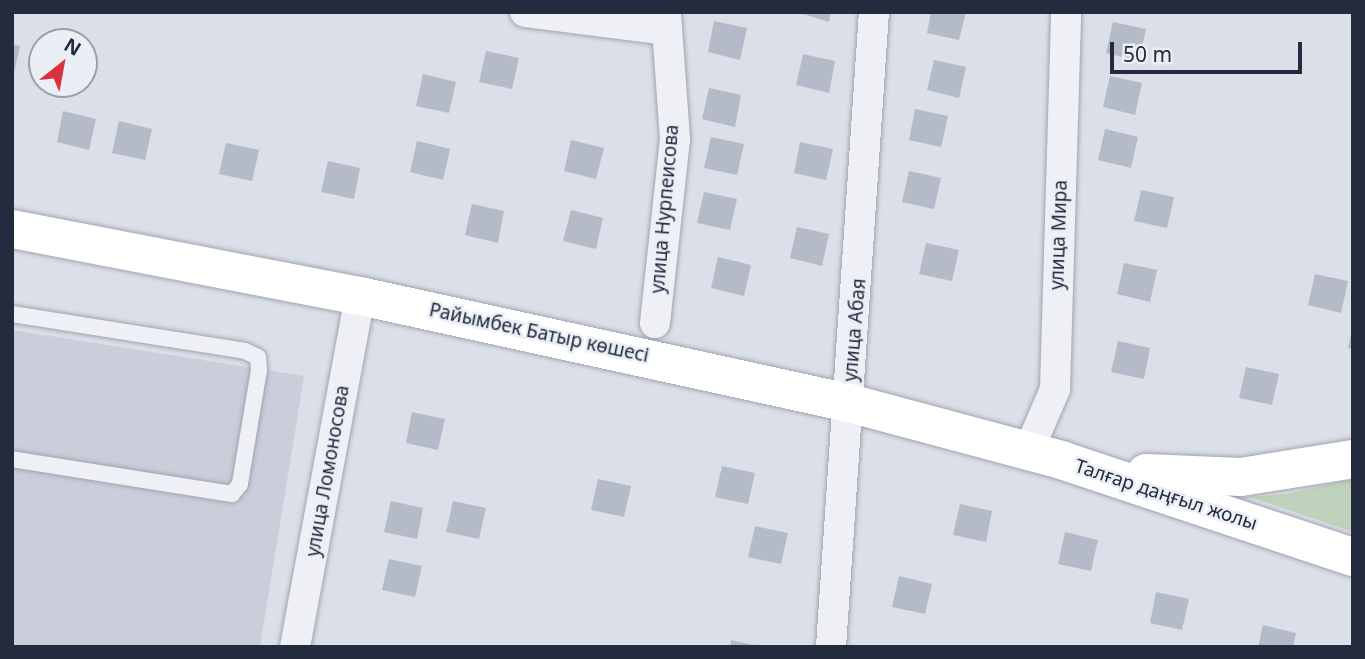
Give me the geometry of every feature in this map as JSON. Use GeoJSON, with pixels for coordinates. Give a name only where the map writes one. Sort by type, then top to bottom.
{"type":"FeatureCollection","features":[{"type":"Feature","properties":{"kind":"main road","name":"Райымбек Батыр көшесі"},"geometry":{"type":"LineString","coordinates":[[12,229],[360,296],[849,403],[1045,456]]}},
{"type":"Feature","properties":{"kind":"main road","name":"Талғар даңғыл жолы"},"geometry":{"type":"LineString","coordinates":[[1045,456],[1180,478],[1280,474],[1353,459]]}},
{"type":"Feature","properties":{"kind":"main road","name":"Талғар даңғыл жолы"},"geometry":{"type":"LineString","coordinates":[[1045,456],[1353,557]]}},
{"type":"Feature","properties":{"kind":"street"},"geometry":{"type":"LineString","coordinates":[[525,12],[666,21]]}},
{"type":"Feature","properties":{"kind":"street","name":"улица Абая"},"geometry":{"type":"LineString","coordinates":[[831,647],[874,12]]}},
{"type":"Feature","properties":{"kind":"street","name":"улица Мира"},"geometry":{"type":"LineString","coordinates":[[1045,456],[1055,389],[1066,12]]}},
{"type":"Feature","properties":{"kind":"street","name":"улица Нурпеисова"},"geometry":{"type":"LineString","coordinates":[[655,323],[674,139],[666,21]]}},
{"type":"Feature","properties":{"kind":"street","name":"улица Ломоносова"},"geometry":{"type":"LineString","coordinates":[[295,647],[360,296]]}},
{"type":"Feature","properties":{"kind":"lane"},"geometry":{"type":"LineString","coordinates":[[12,314],[245,351],[258,358],[259,370],[240,484],[232,494],[12,459]]}},
{"type":"Feature","properties":{"kind":"shaded area"},"geometry":{"type":"Polygon","coordinates":[[[12,330],[304,376],[260,647],[12,647],[12,330]]]}},
{"type":"Feature","properties":{"kind":"green space"},"geometry":{"type":"Polygon","coordinates":[[[1353,479],[1353,532],[1250,497],[1287,494],[1353,479]]]}},
{"type":"Feature","properties":{"kind":"building"},"geometry":{"type":"Polygon","coordinates":[[[797,12],[831,12],[829,22],[797,12]]]}},
{"type":"Feature","properties":{"kind":"building"},"geometry":{"type":"Polygon","coordinates":[[[931,12],[966,12],[959,40],[927,33],[931,12]]]}},
{"type":"Feature","properties":{"kind":"building"},"geometry":{"type":"Polygon","coordinates":[[[714,21],[747,28],[740,60],[708,52],[714,21]]]}},
{"type":"Feature","properties":{"kind":"building"},"geometry":{"type":"Polygon","coordinates":[[[1113,22],[1146,29],[1139,61],[1106,53],[1113,22]]]}},
{"type":"Feature","properties":{"kind":"building"},"geometry":{"type":"Polygon","coordinates":[[[12,44],[20,46],[13,77],[12,77],[12,44]]]}},
{"type":"Feature","properties":{"kind":"building"},"geometry":{"type":"Polygon","coordinates":[[[486,51],[519,58],[512,89],[479,82],[486,51]]]}},
{"type":"Feature","properties":{"kind":"building"},"geometry":{"type":"Polygon","coordinates":[[[803,54],[835,61],[829,93],[796,85],[803,54]]]}},
{"type":"Feature","properties":{"kind":"building"},"geometry":{"type":"Polygon","coordinates":[[[934,60],[966,67],[959,98],[927,90],[934,60]]]}},
{"type":"Feature","properties":{"kind":"building"},"geometry":{"type":"Polygon","coordinates":[[[423,74],[456,82],[449,113],[416,106],[423,74]]]}},
{"type":"Feature","properties":{"kind":"building"},"geometry":{"type":"Polygon","coordinates":[[[1110,76],[1142,83],[1135,115],[1103,107],[1110,76]]]}},
{"type":"Feature","properties":{"kind":"building"},"geometry":{"type":"Polygon","coordinates":[[[709,88],[741,95],[735,127],[702,119],[709,88]]]}},
{"type":"Feature","properties":{"kind":"building"},"geometry":{"type":"Polygon","coordinates":[[[915,109],[948,116],[941,147],[909,140],[915,109]]]}},
{"type":"Feature","properties":{"kind":"building"},"geometry":{"type":"Polygon","coordinates":[[[63,111],[96,119],[89,150],[57,142],[63,111]]]}},
{"type":"Feature","properties":{"kind":"building"},"geometry":{"type":"Polygon","coordinates":[[[119,121],[152,129],[145,160],[112,153],[119,121]]]}},
{"type":"Feature","properties":{"kind":"building"},"geometry":{"type":"Polygon","coordinates":[[[1105,129],[1138,137],[1131,168],[1098,160],[1105,129]]]}},
{"type":"Feature","properties":{"kind":"building"},"geometry":{"type":"Polygon","coordinates":[[[711,137],[744,144],[737,175],[704,168],[711,137]]]}},
{"type":"Feature","properties":{"kind":"building"},"geometry":{"type":"Polygon","coordinates":[[[571,140],[604,148],[596,179],[564,171],[571,140]]]}},
{"type":"Feature","properties":{"kind":"building"},"geometry":{"type":"Polygon","coordinates":[[[417,141],[450,149],[443,180],[410,172],[417,141]]]}},
{"type":"Feature","properties":{"kind":"building"},"geometry":{"type":"Polygon","coordinates":[[[800,142],[833,149],[826,180],[794,173],[800,142]]]}},
{"type":"Feature","properties":{"kind":"building"},"geometry":{"type":"Polygon","coordinates":[[[226,143],[259,150],[252,181],[219,174],[226,143]]]}},
{"type":"Feature","properties":{"kind":"building"},"geometry":{"type":"Polygon","coordinates":[[[328,161],[360,168],[354,199],[321,192],[328,161]]]}},
{"type":"Feature","properties":{"kind":"building"},"geometry":{"type":"Polygon","coordinates":[[[909,171],[941,178],[934,209],[902,202],[909,171]]]}},
{"type":"Feature","properties":{"kind":"building"},"geometry":{"type":"Polygon","coordinates":[[[1141,190],[1174,197],[1167,228],[1134,221],[1141,190]]]}},
{"type":"Feature","properties":{"kind":"building"},"geometry":{"type":"Polygon","coordinates":[[[704,192],[737,199],[730,230],[697,223],[704,192]]]}},
{"type":"Feature","properties":{"kind":"building"},"geometry":{"type":"Polygon","coordinates":[[[472,204],[504,211],[498,243],[465,235],[472,204]]]}},
{"type":"Feature","properties":{"kind":"building"},"geometry":{"type":"Polygon","coordinates":[[[571,210],[603,218],[596,249],[563,241],[571,210]]]}},
{"type":"Feature","properties":{"kind":"building"},"geometry":{"type":"Polygon","coordinates":[[[797,227],[829,234],[822,266],[790,258],[797,227]]]}},
{"type":"Feature","properties":{"kind":"building"},"geometry":{"type":"Polygon","coordinates":[[[926,243],[959,250],[952,281],[919,274],[926,243]]]}},
{"type":"Feature","properties":{"kind":"building"},"geometry":{"type":"Polygon","coordinates":[[[718,257],[751,265],[744,296],[711,288],[718,257]]]}},
{"type":"Feature","properties":{"kind":"building"},"geometry":{"type":"Polygon","coordinates":[[[1124,263],[1157,270],[1150,302],[1117,294],[1124,263]]]}},
{"type":"Feature","properties":{"kind":"building"},"geometry":{"type":"Polygon","coordinates":[[[1315,274],[1348,281],[1341,313],[1308,305],[1315,274]]]}},
{"type":"Feature","properties":{"kind":"building"},"geometry":{"type":"Polygon","coordinates":[[[1353,330],[1353,349],[1348,348],[1353,330]]]}},
{"type":"Feature","properties":{"kind":"building"},"geometry":{"type":"Polygon","coordinates":[[[1118,341],[1150,348],[1144,379],[1111,372],[1118,341]]]}},
{"type":"Feature","properties":{"kind":"building"},"geometry":{"type":"Polygon","coordinates":[[[1246,367],[1279,374],[1272,405],[1239,398],[1246,367]]]}},
{"type":"Feature","properties":{"kind":"building"},"geometry":{"type":"Polygon","coordinates":[[[412,412],[445,419],[438,450],[406,443],[412,412]]]}},
{"type":"Feature","properties":{"kind":"building"},"geometry":{"type":"Polygon","coordinates":[[[722,466],[755,473],[748,504],[715,497],[722,466]]]}},
{"type":"Feature","properties":{"kind":"building"},"geometry":{"type":"Polygon","coordinates":[[[598,479],[631,486],[624,517],[591,510],[598,479]]]}},
{"type":"Feature","properties":{"kind":"building"},"geometry":{"type":"Polygon","coordinates":[[[391,501],[423,508],[417,539],[384,532],[391,501]]]}},
{"type":"Feature","properties":{"kind":"building"},"geometry":{"type":"Polygon","coordinates":[[[453,501],[486,508],[479,539],[446,532],[453,501]]]}},
{"type":"Feature","properties":{"kind":"building"},"geometry":{"type":"Polygon","coordinates":[[[960,504],[992,511],[986,542],[953,535],[960,504]]]}},
{"type":"Feature","properties":{"kind":"building"},"geometry":{"type":"Polygon","coordinates":[[[755,526],[788,533],[781,564],[748,557],[755,526]]]}},
{"type":"Feature","properties":{"kind":"building"},"geometry":{"type":"Polygon","coordinates":[[[1065,532],[1098,540],[1091,571],[1058,564],[1065,532]]]}},
{"type":"Feature","properties":{"kind":"building"},"geometry":{"type":"Polygon","coordinates":[[[389,559],[422,566],[415,597],[382,590],[389,559]]]}},
{"type":"Feature","properties":{"kind":"building"},"geometry":{"type":"Polygon","coordinates":[[[899,576],[932,584],[925,614],[892,607],[899,576]]]}},
{"type":"Feature","properties":{"kind":"building"},"geometry":{"type":"Polygon","coordinates":[[[1156,592],[1189,599],[1182,630],[1150,623],[1156,592]]]}},
{"type":"Feature","properties":{"kind":"building"},"geometry":{"type":"Polygon","coordinates":[[[1263,625],[1296,633],[1293,647],[1258,647],[1263,625]]]}},
{"type":"Feature","properties":{"kind":"building"},"geometry":{"type":"Polygon","coordinates":[[[731,640],[759,646],[759,647],[730,647],[731,640]]]}}]}
